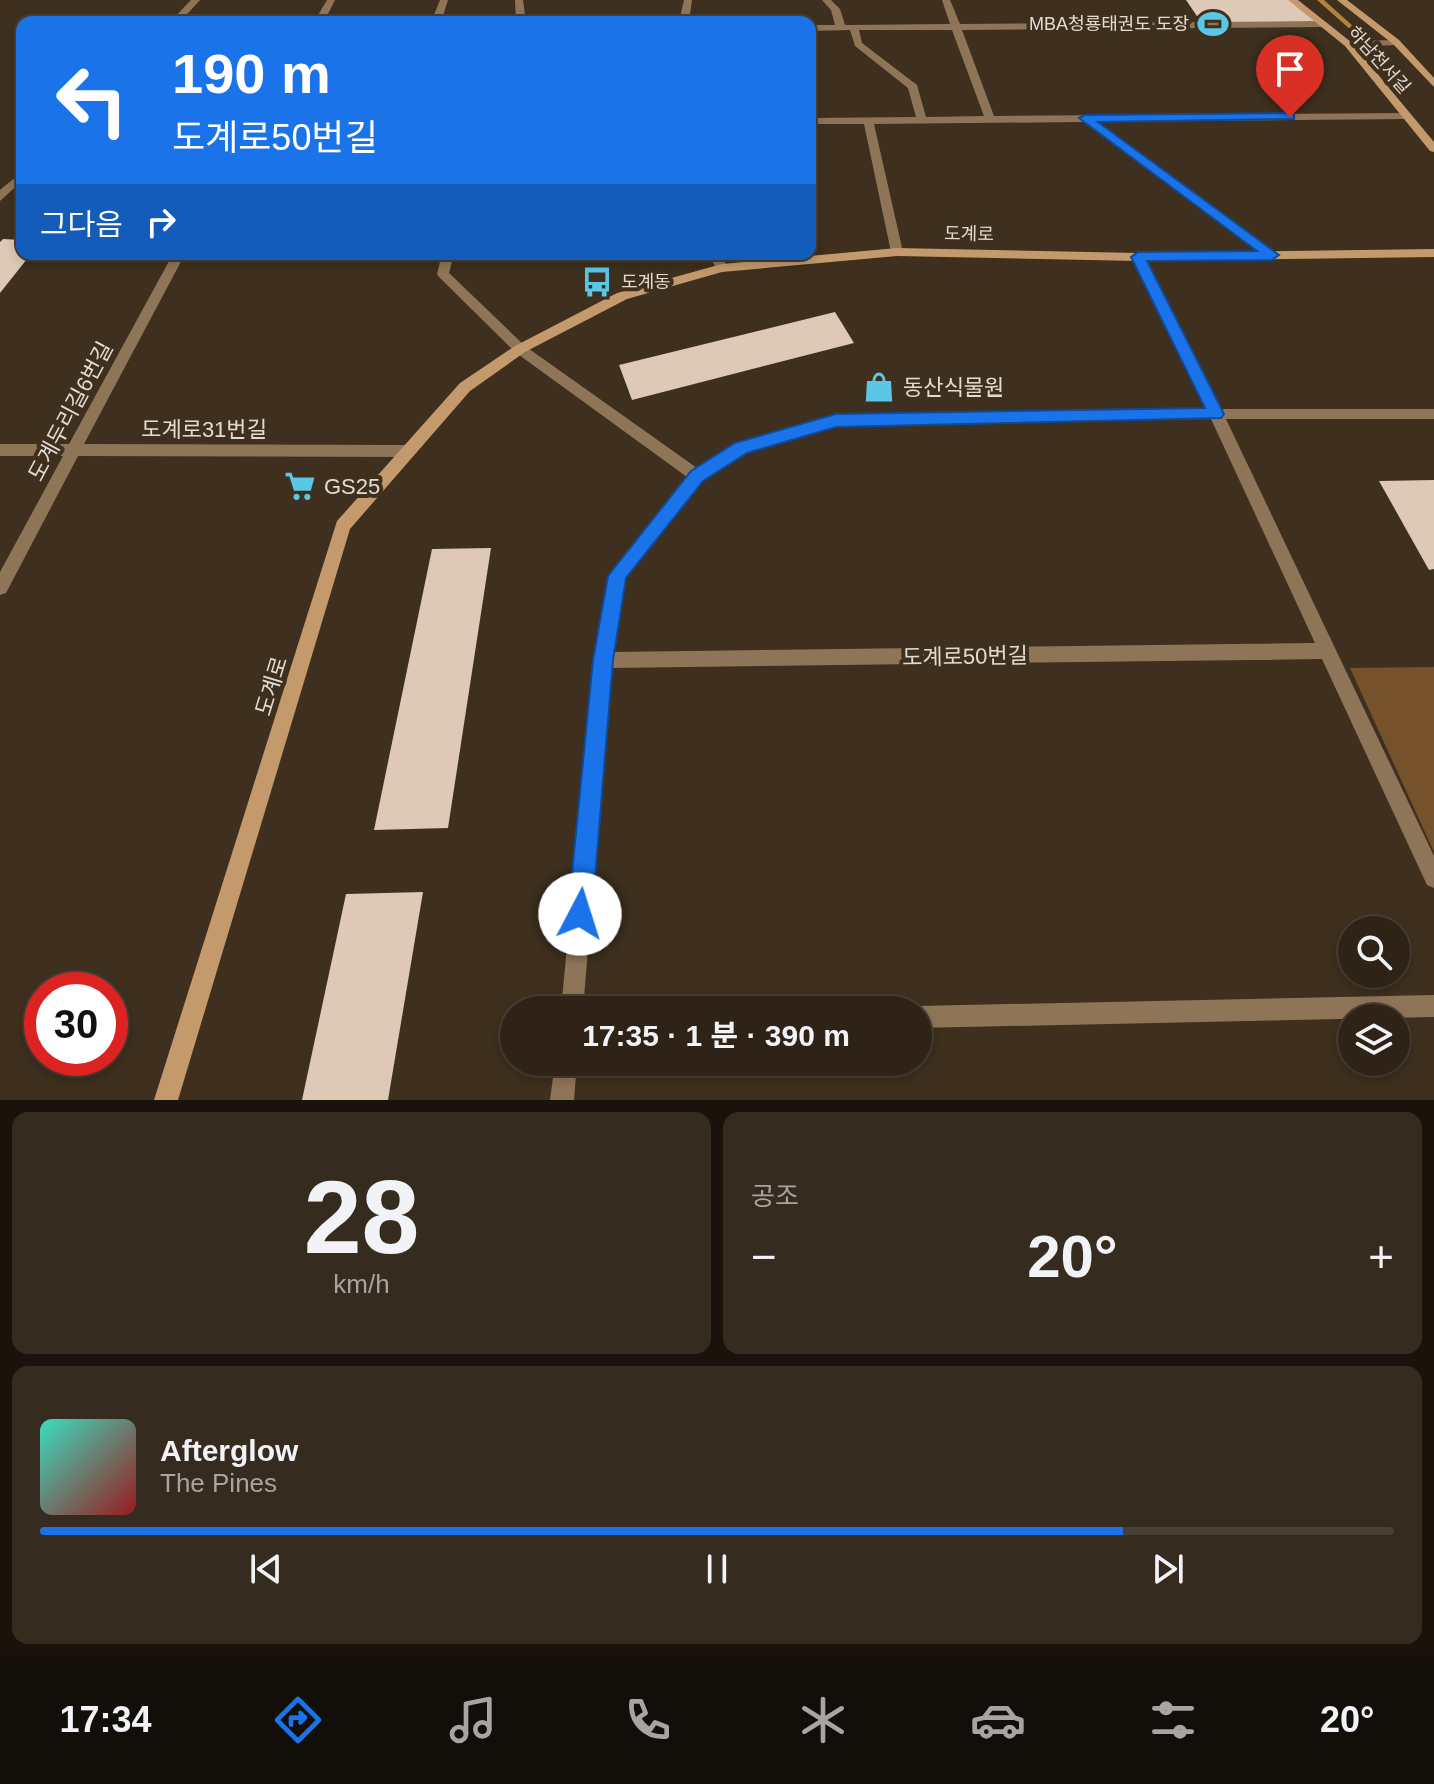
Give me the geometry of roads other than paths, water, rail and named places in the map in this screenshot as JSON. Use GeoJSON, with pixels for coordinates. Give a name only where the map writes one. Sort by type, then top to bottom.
{"type":"FeatureCollection","features":[{"type":"Feature","properties":{"kind":"street"},"geometry":{"type":"LineString","coordinates":[[181,16],[196,0]]}},
{"type":"Feature","properties":{"kind":"street"},"geometry":{"type":"LineString","coordinates":[[826,0],[835,9],[841,28]]}},
{"type":"Feature","properties":{"kind":"street"},"geometry":{"type":"LineString","coordinates":[[946,0],[990,119]]}},
{"type":"Feature","properties":{"kind":"street","name":"하남천서길"},"geometry":{"type":"LineString","coordinates":[[1292,0],[1348,44],[1434,149]]}},
{"type":"Feature","properties":{"kind":"street"},"geometry":{"type":"LineString","coordinates":[[1341,0],[1396,42],[1434,84]]}},
{"type":"Feature","properties":{"kind":"street"},"geometry":{"type":"LineString","coordinates":[[816,28],[1322,24]]}},
{"type":"Feature","properties":{"kind":"street"},"geometry":{"type":"LineString","coordinates":[[854,28],[858,44],[913,87],[922,120]]}},
{"type":"Feature","properties":{"kind":"street"},"geometry":{"type":"LineString","coordinates":[[1348,44],[1396,42]]}},
{"type":"Feature","properties":{"kind":"street"},"geometry":{"type":"LineString","coordinates":[[816,121],[1406,116]]}},
{"type":"Feature","properties":{"kind":"street"},"geometry":{"type":"LineString","coordinates":[[1085,118],[1272,255]]}},
{"type":"Feature","properties":{"kind":"street"},"geometry":{"type":"LineString","coordinates":[[868,120],[897,252]]}},
{"type":"Feature","properties":{"kind":"street"},"geometry":{"type":"LineString","coordinates":[[0,197],[16,181]]}},
{"type":"Feature","properties":{"kind":"street","name":"도계로"},"geometry":{"type":"LineString","coordinates":[[816,259],[897,252],[1138,257],[1434,253]]}},
{"type":"Feature","properties":{"kind":"street"},"geometry":{"type":"LineString","coordinates":[[1138,257],[1216,414],[1434,878]]}},
{"type":"Feature","properties":{"kind":"street","name":"도계두리길6번길"},"geometry":{"type":"LineString","coordinates":[[0,588],[176,260]]}},
{"type":"Feature","properties":{"kind":"street"},"geometry":{"type":"LineString","coordinates":[[446,260],[443,274],[520,349],[697,476]]}},
{"type":"Feature","properties":{"kind":"street"},"geometry":{"type":"LineString","coordinates":[[717,260],[722,268]]}},
{"type":"Feature","properties":{"kind":"street","name":"도계로"},"geometry":{"type":"LineString","coordinates":[[166,1100],[343,526],[465,387],[520,349],[622,296],[722,268],[810,260]]}},
{"type":"Feature","properties":{"kind":"street"},"geometry":{"type":"LineString","coordinates":[[573,996],[603,660],[617,576],[697,476],[741,448],[836,420],[1434,414]]}},
{"type":"Feature","properties":{"kind":"street","name":"도계로31번길"},"geometry":{"type":"LineString","coordinates":[[0,450],[408,451]]}},
{"type":"Feature","properties":{"kind":"street","name":"도계로50번길"},"geometry":{"type":"LineString","coordinates":[[603,660],[1328,651]]}},
{"type":"Feature","properties":{"kind":"street"},"geometry":{"type":"LineString","coordinates":[[932,1017],[1434,1006]]}},
{"type":"Feature","properties":{"kind":"street"},"geometry":{"type":"LineString","coordinates":[[562,1100],[565,1076]]}},
{"type":"Feature","properties":{"kind":"waterway"},"geometry":{"type":"LineString","coordinates":[[1320,0],[1362,37]]}},
{"type":"Feature","properties":{"kind":"place","name":"MBA청룡태권도 도장"},"geometry":{"type":"Point","coordinates":[1213,24]}},
{"type":"Feature","properties":{"kind":"place","name":"도계동"},"geometry":{"type":"Point","coordinates":[597,282]}},
{"type":"Feature","properties":{"kind":"place","name":"동산식물원"},"geometry":{"type":"Point","coordinates":[879,387]}},
{"type":"Feature","properties":{"kind":"place","name":"GS25"},"geometry":{"type":"Point","coordinates":[300,486]}}]}
